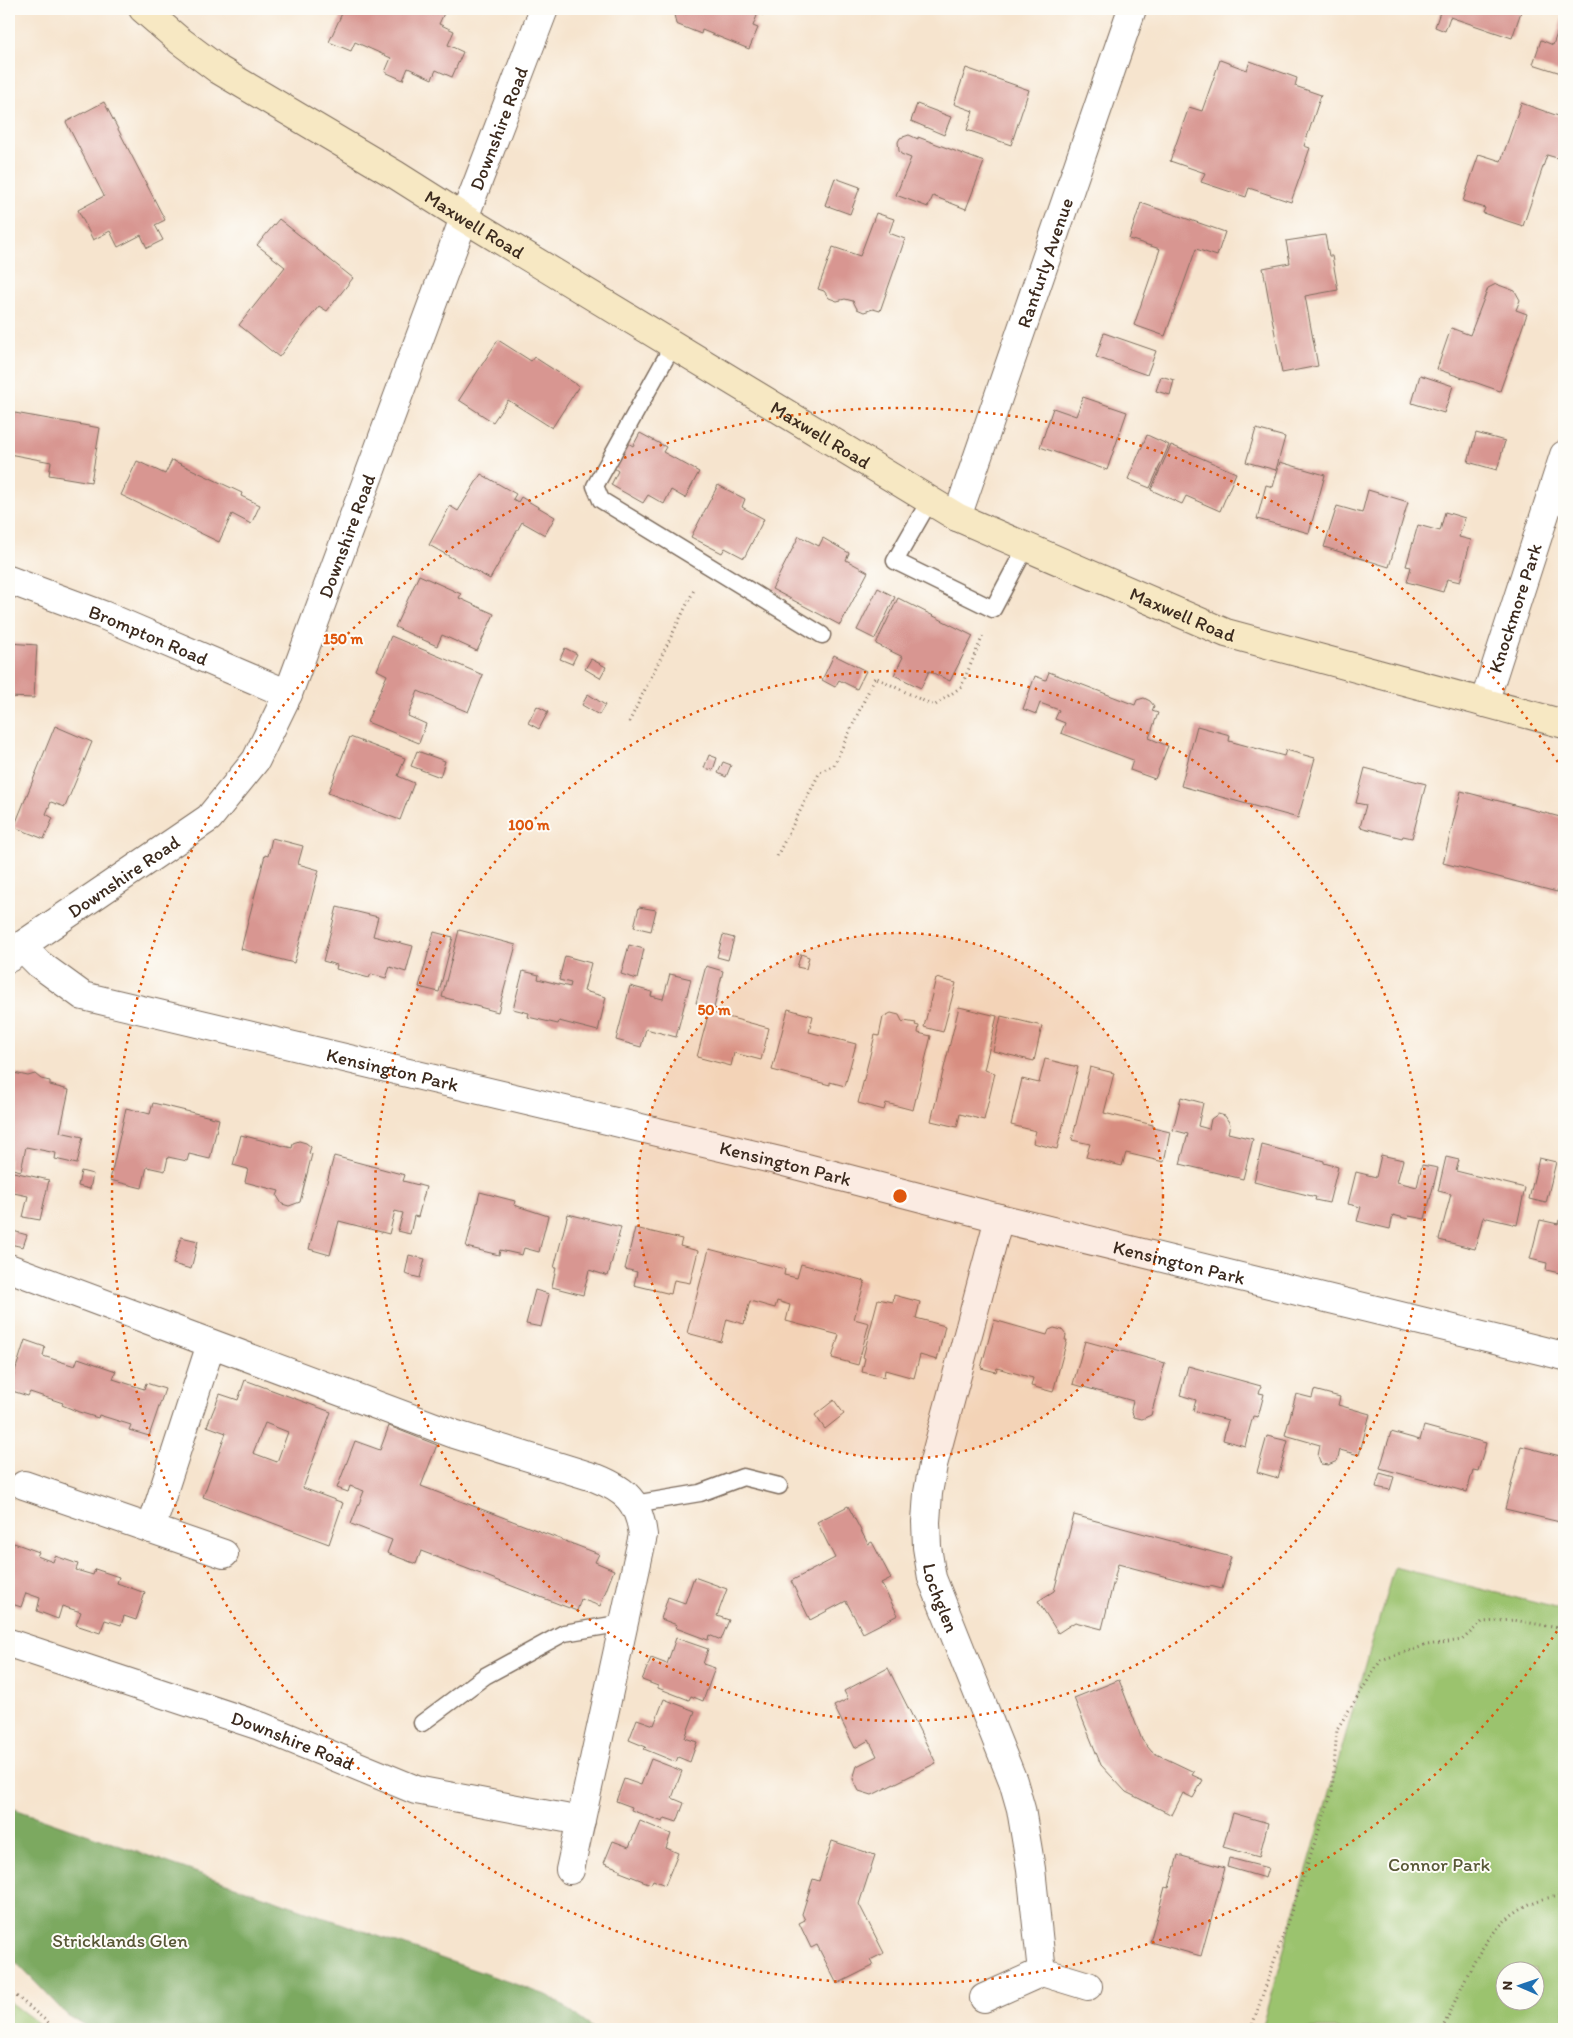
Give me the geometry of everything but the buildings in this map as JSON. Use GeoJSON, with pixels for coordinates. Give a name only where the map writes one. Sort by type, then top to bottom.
{"type":"FeatureCollection","features":[{"type":"Feature","properties":{"kind":"street","name":"Maxwell Road"},"geometry":{"type":"LineString","coordinates":[[143,9],[179,40],[219,70],[396,175],[957,517],[1226,633],[1564,724]]}},
{"type":"Feature","properties":{"kind":"street","name":"Downshire Road"},"geometry":{"type":"LineString","coordinates":[[15,952],[209,818],[256,760],[288,694],[464,218],[544,9]]}},
{"type":"Feature","properties":{"kind":"street","name":"Ranfurly Avenue"},"geometry":{"type":"LineString","coordinates":[[957,517],[1132,9]]}},
{"type":"Feature","properties":{"kind":"street","name":"Knockmore Park"},"geometry":{"type":"LineString","coordinates":[[1484,703],[1564,455]]}},
{"type":"Feature","properties":{"kind":"street","name":"Brompton Road"},"geometry":{"type":"LineString","coordinates":[[9,580],[104,615],[288,694]]}},
{"type":"Feature","properties":{"kind":"street","name":"Kensington Park"},"geometry":{"type":"LineString","coordinates":[[15,952],[39,964],[83,996],[770,1159],[999,1218],[1564,1356]]}},
{"type":"Feature","properties":{"kind":"street","name":"Lochglen"},"geometry":{"type":"LineString","coordinates":[[999,1218],[934,1465],[928,1493],[926,1547],[935,1586],[1004,1753],[1021,1809],[1031,1869],[1042,1972]]}},
{"type":"Feature","properties":{"kind":"street"},"geometry":{"type":"LineString","coordinates":[[9,1268],[454,1434],[596,1478],[624,1493],[634,1504],[641,1519],[642,1535],[570,1870]]}},
{"type":"Feature","properties":{"kind":"street"},"geometry":{"type":"LineString","coordinates":[[151,1529],[212,1344]]}},
{"type":"Feature","properties":{"kind":"street"},"geometry":{"type":"LineString","coordinates":[[24,1485],[224,1554]]}},
{"type":"Feature","properties":{"kind":"street","name":"Downshire Road"},"geometry":{"type":"LineString","coordinates":[[9,1643],[260,1726],[416,1790],[581,1822]]}},
{"type":"Feature","properties":{"kind":"street"},"geometry":{"type":"LineString","coordinates":[[984,1998],[1042,1972],[1088,1986]]}},
{"type":"Feature","properties":{"kind":"lane"},"geometry":{"type":"LineString","coordinates":[[673,345],[596,486],[601,500],[822,635]]}},
{"type":"Feature","properties":{"kind":"lane"},"geometry":{"type":"LineString","coordinates":[[930,500],[895,561],[993,609],[1026,547]]}},
{"type":"Feature","properties":{"kind":"lane"},"geometry":{"type":"LineString","coordinates":[[634,1504],[700,1493],[744,1477],[779,1486]]}},
{"type":"Feature","properties":{"kind":"lane"},"geometry":{"type":"LineString","coordinates":[[422,1723],[485,1676],[564,1633],[624,1623]]}},
{"type":"Feature","properties":{"kind":"path"},"geometry":{"type":"LineString","coordinates":[[629,722],[706,564]]}},
{"type":"Feature","properties":{"kind":"path"},"geometry":{"type":"LineString","coordinates":[[777,856],[820,772],[834,765],[875,677],[934,706],[961,687],[993,609]]}},
{"type":"Feature","properties":{"kind":"path"},"geometry":{"type":"LineString","coordinates":[[1251,2029],[1332,1792],[1337,1730],[1381,1660],[1427,1645],[1462,1640],[1482,1622],[1514,1620],[1564,1629]]}},
{"type":"Feature","properties":{"kind":"path"},"geometry":{"type":"LineString","coordinates":[[1442,2029],[1491,1934],[1508,1917],[1535,1902],[1564,1896]]}},
{"type":"Feature","properties":{"kind":"path"},"geometry":{"type":"LineString","coordinates":[[9,1990],[56,2029]]}},
{"type":"Feature","properties":{"kind":"green space","name":"Connor Park"},"geometry":{"type":"Polygon","coordinates":[[[1394,1567],[1564,1610],[1564,2029],[1261,2029],[1394,1567]]]}},
{"type":"Feature","properties":{"kind":"green space","name":"Stricklands Glen"},"geometry":{"type":"Polygon","coordinates":[[[9,1807],[549,1996],[594,2029],[91,2029],[67,2015],[9,1955],[9,1807]]]}},
{"type":"Feature","properties":{"kind":"green space"},"geometry":{"type":"Polygon","coordinates":[[[10,2002],[46,2029],[9,2029],[10,2002]]]}}]}
